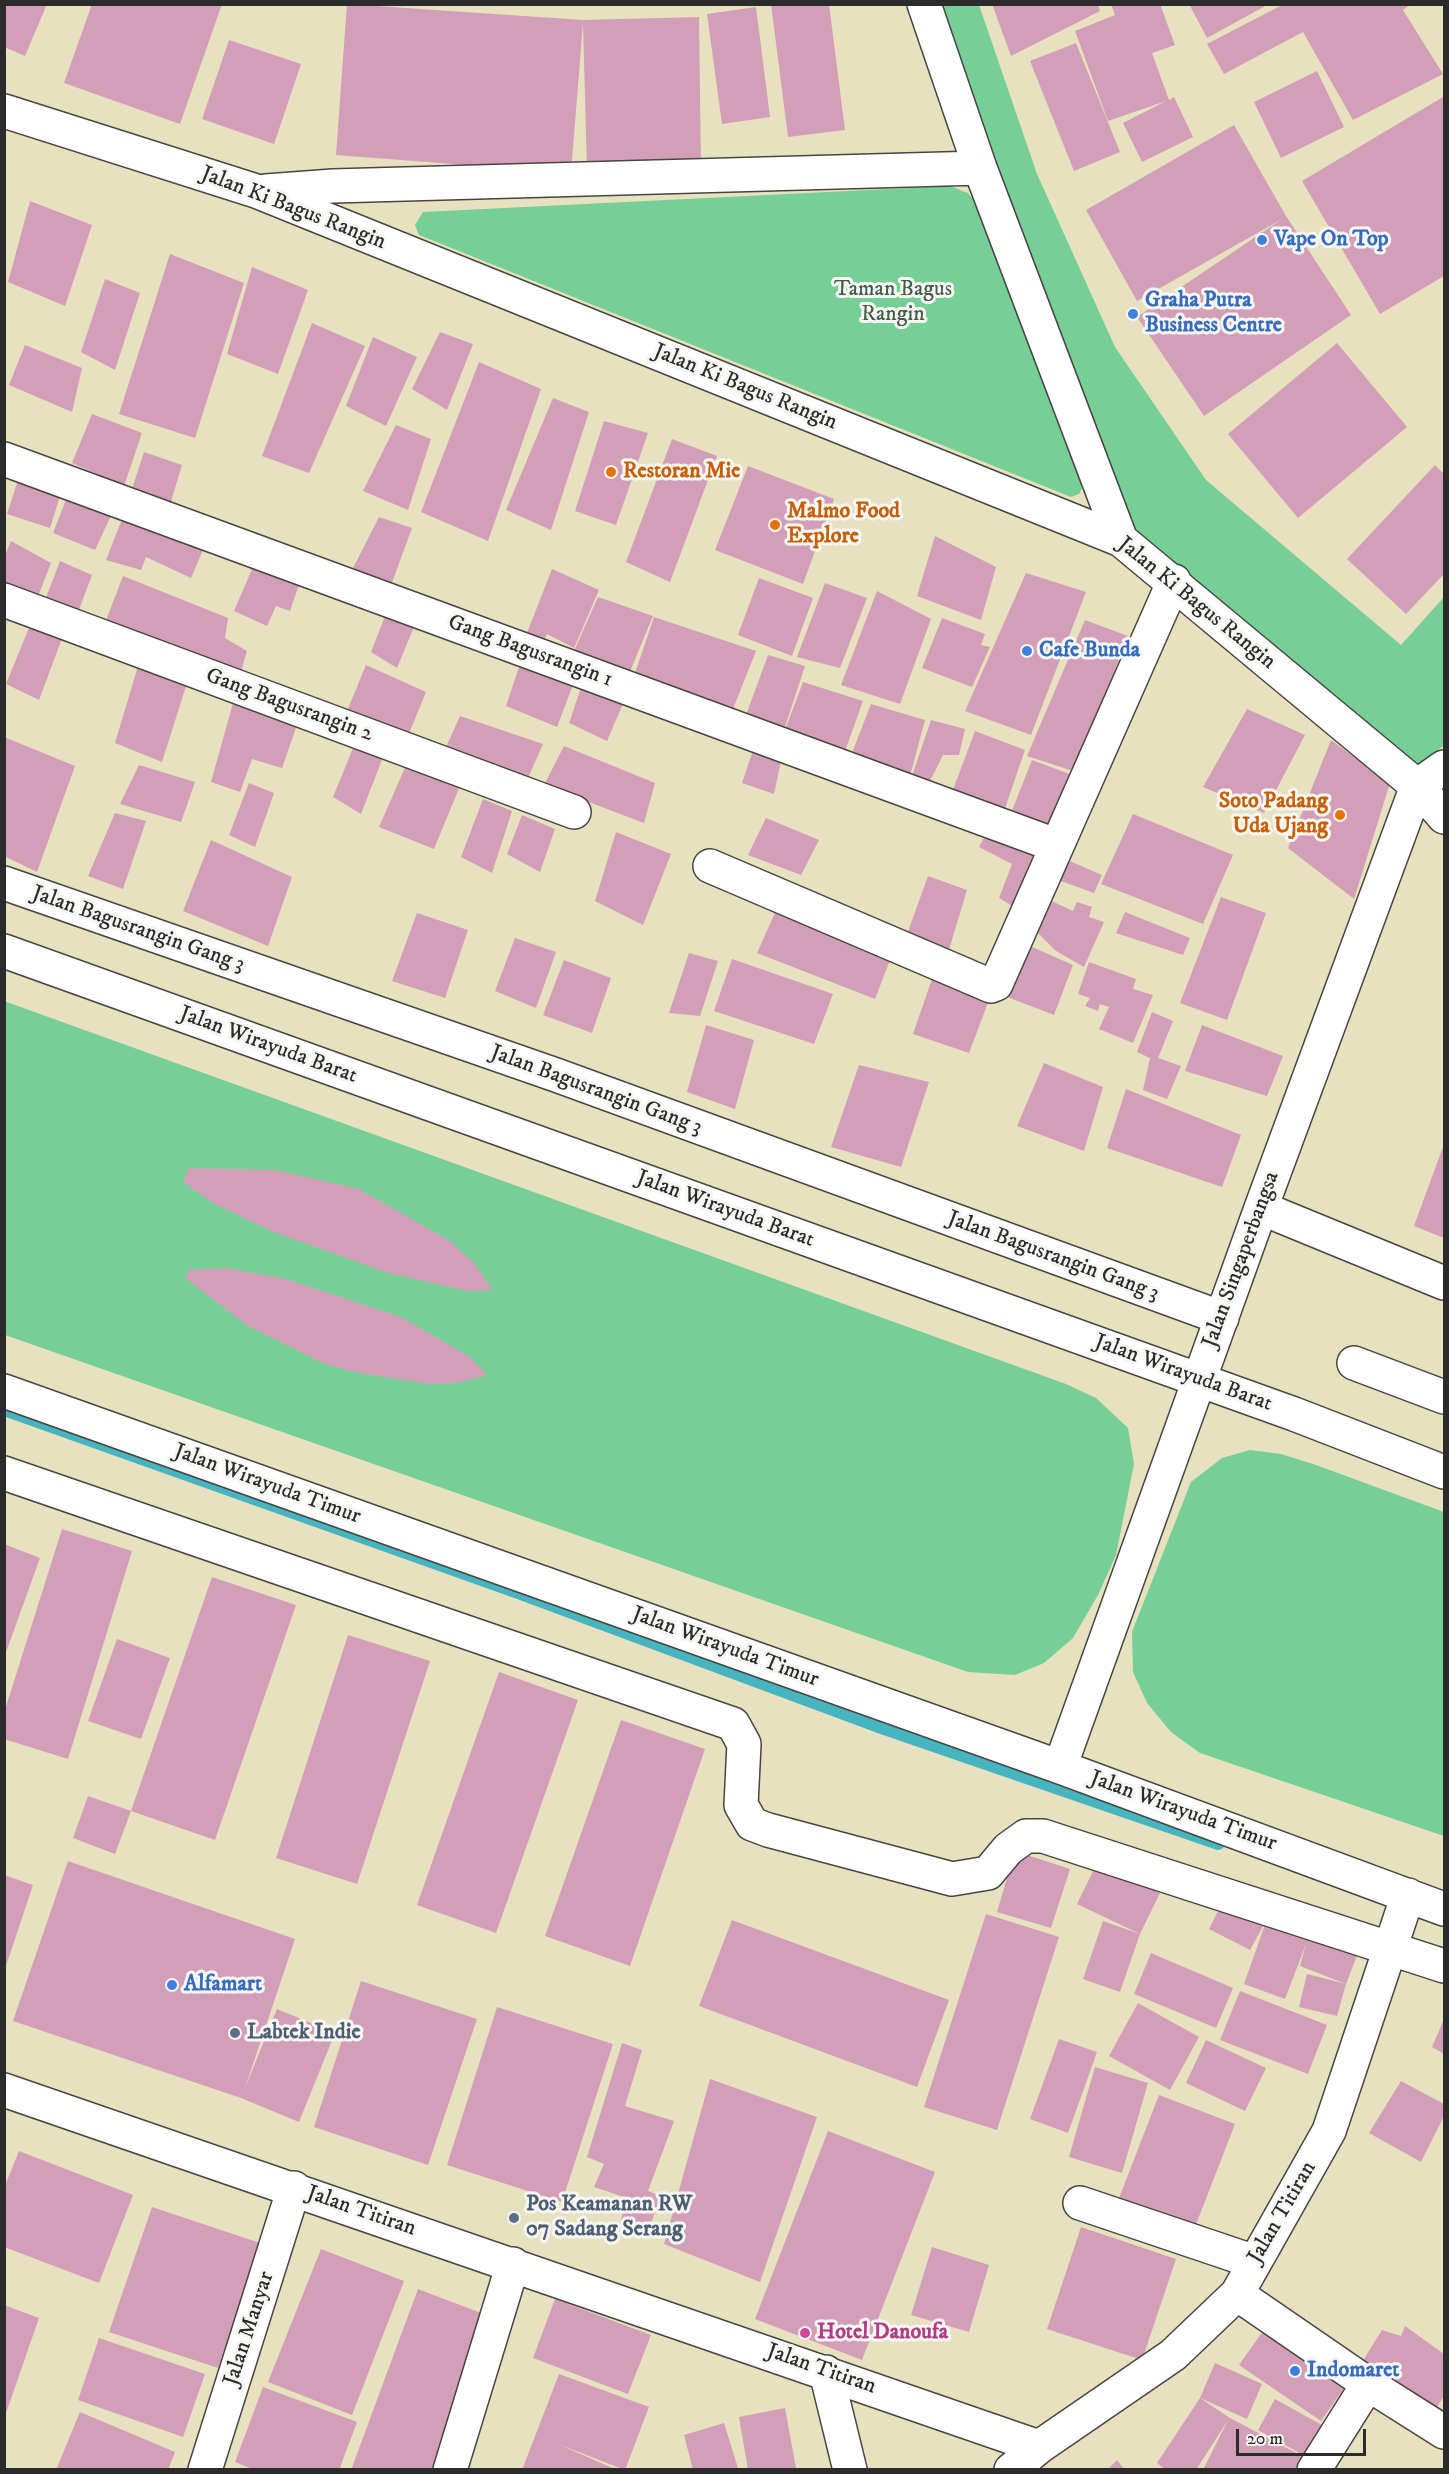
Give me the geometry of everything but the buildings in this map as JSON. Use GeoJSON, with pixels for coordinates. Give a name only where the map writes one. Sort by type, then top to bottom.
{"type":"FeatureCollection","features":[{"type":"Feature","properties":{"kind":"street"},"geometry":{"type":"LineString","coordinates":[[924,4],[980,168],[1122,540]]}},
{"type":"Feature","properties":{"kind":"street","name":"Jalan Ki Bagus Rangin"},"geometry":{"type":"LineString","coordinates":[[4,111],[256,191],[1122,540],[1174,581],[1417,786],[1444,817]]}},
{"type":"Feature","properties":{"kind":"street"},"geometry":{"type":"LineString","coordinates":[[256,191],[333,186],[980,168]]}},
{"type":"Feature","properties":{"kind":"street","name":"Gang Bagusrangin 1"},"geometry":{"type":"LineString","coordinates":[[4,459],[1055,845]]}},
{"type":"Feature","properties":{"kind":"street"},"geometry":{"type":"LineString","coordinates":[[710,866],[991,986],[999,980],[1055,845],[1174,581]]}},
{"type":"Feature","properties":{"kind":"street","name":"Gang Bagusrangin 2"},"geometry":{"type":"LineString","coordinates":[[4,600],[574,812]]}},
{"type":"Feature","properties":{"kind":"street"},"geometry":{"type":"LineString","coordinates":[[1417,786],[1444,767]]}},
{"type":"Feature","properties":{"kind":"street","name":"Jalan Singaperbangsa"},"geometry":{"type":"LineString","coordinates":[[1060,1767],[1261,1208],[1417,786]]}},
{"type":"Feature","properties":{"kind":"street","name":"Jalan Bagusrangin Gang 3"},"geometry":{"type":"LineString","coordinates":[[4,883],[556,1075],[1222,1318]]}},
{"type":"Feature","properties":{"kind":"street","name":"Jalan Wirayuda Barat"},"geometry":{"type":"LineString","coordinates":[[4,951],[1199,1380],[1444,1472]]}},
{"type":"Feature","properties":{"kind":"street"},"geometry":{"type":"LineString","coordinates":[[1261,1208],[1444,1283]]}},
{"type":"Feature","properties":{"kind":"street"},"geometry":{"type":"LineString","coordinates":[[1354,1363],[1444,1396]]}},
{"type":"Feature","properties":{"kind":"street","name":"Jalan Wirayuda Timur"},"geometry":{"type":"LineString","coordinates":[[4,1391],[1060,1767],[1444,1909]]}},
{"type":"Feature","properties":{"kind":"street"},"geometry":{"type":"LineString","coordinates":[[4,1473],[733,1724],[744,1744],[741,1805],[752,1824],[768,1830],[952,1880],[988,1873],[1008,1849],[1026,1836],[1043,1836],[1444,1966]]}},
{"type":"Feature","properties":{"kind":"street","name":"Jalan Titiran"},"geometry":{"type":"LineString","coordinates":[[4,2090],[826,2372],[1039,2448],[1173,2355],[1237,2294],[1329,2131],[1408,1895]]}},
{"type":"Feature","properties":{"kind":"street","name":"Jalan Manyar"},"geometry":{"type":"LineString","coordinates":[[205,2469],[294,2188]]}},
{"type":"Feature","properties":{"kind":"street"},"geometry":{"type":"LineString","coordinates":[[1080,2204],[1255,2262]]}},
{"type":"Feature","properties":{"kind":"street"},"geometry":{"type":"LineString","coordinates":[[450,2469],[513,2264]]}},
{"type":"Feature","properties":{"kind":"street"},"geometry":{"type":"LineString","coordinates":[[1237,2294],[1368,2384],[1444,2432]]}},
{"type":"Feature","properties":{"kind":"street"},"geometry":{"type":"LineString","coordinates":[[826,2372],[850,2469]]}},
{"type":"Feature","properties":{"kind":"street"},"geometry":{"type":"LineString","coordinates":[[1314,2469],[1368,2384]]}},
{"type":"Feature","properties":{"kind":"street"},"geometry":{"type":"LineString","coordinates":[[1011,2469],[1039,2448]]}},
{"type":"Feature","properties":{"kind":"green space"},"geometry":{"type":"Polygon","coordinates":[[[938,5],[979,5],[1037,174],[1115,347],[1206,480],[1401,645],[1444,597],[1444,745],[1405,779],[1126,532],[938,5]]]}},
{"type":"Feature","properties":{"kind":"green space","name":"Taman Bagus Rangin"},"geometry":{"type":"Polygon","coordinates":[[[950,186],[968,193],[978,205],[1084,484],[1079,494],[1071,497],[419,235],[415,225],[423,212],[950,186]]]}},
{"type":"Feature","properties":{"kind":"green space"},"geometry":{"type":"Polygon","coordinates":[[[4,1001],[1066,1384],[1096,1398],[1128,1428],[1134,1464],[1116,1555],[1098,1595],[1073,1638],[1044,1663],[1015,1675],[968,1672],[5,1335],[4,1001]]]}},
{"type":"Feature","properties":{"kind":"green space"},"geometry":{"type":"Polygon","coordinates":[[[1250,1450],[1281,1454],[1316,1465],[1444,1512],[1444,1836],[1200,1753],[1171,1732],[1147,1703],[1133,1672],[1132,1632],[1191,1482],[1222,1458],[1250,1450]]]}},
{"type":"Feature","properties":{"kind":"waterway"},"geometry":{"type":"LineString","coordinates":[[4,1409],[518,1592],[884,1728],[1218,1843]]}},
{"type":"Feature","properties":{"kind":"place","name":"Vape On Top"},"geometry":{"type":"Point","coordinates":[1262,240]}},
{"type":"Feature","properties":{"kind":"place","name":"Graha Putra Business Centre"},"geometry":{"type":"Point","coordinates":[1133,314]}},
{"type":"Feature","properties":{"kind":"place","name":"Restoran Mie"},"geometry":{"type":"Point","coordinates":[611,472]}},
{"type":"Feature","properties":{"kind":"place","name":"Malmo Food Explore"},"geometry":{"type":"Point","coordinates":[775,525]}},
{"type":"Feature","properties":{"kind":"place","name":"Cafe Bunda"},"geometry":{"type":"Point","coordinates":[1027,651]}},
{"type":"Feature","properties":{"kind":"place","name":"Soto Padang Uda Ujang"},"geometry":{"type":"Point","coordinates":[1340,815]}},
{"type":"Feature","properties":{"kind":"place","name":"Alfamart"},"geometry":{"type":"Point","coordinates":[172,1985]}},
{"type":"Feature","properties":{"kind":"place","name":"Labtek Indie"},"geometry":{"type":"Point","coordinates":[235,2033]}},
{"type":"Feature","properties":{"kind":"place","name":"Pos Keamanan RW 07 Sadang Serang"},"geometry":{"type":"Point","coordinates":[514,2218]}},
{"type":"Feature","properties":{"kind":"place","name":"Hotel Danoufa"},"geometry":{"type":"Point","coordinates":[805,2333]}},
{"type":"Feature","properties":{"kind":"place","name":"Indomaret"},"geometry":{"type":"Point","coordinates":[1295,2371]}}]}
